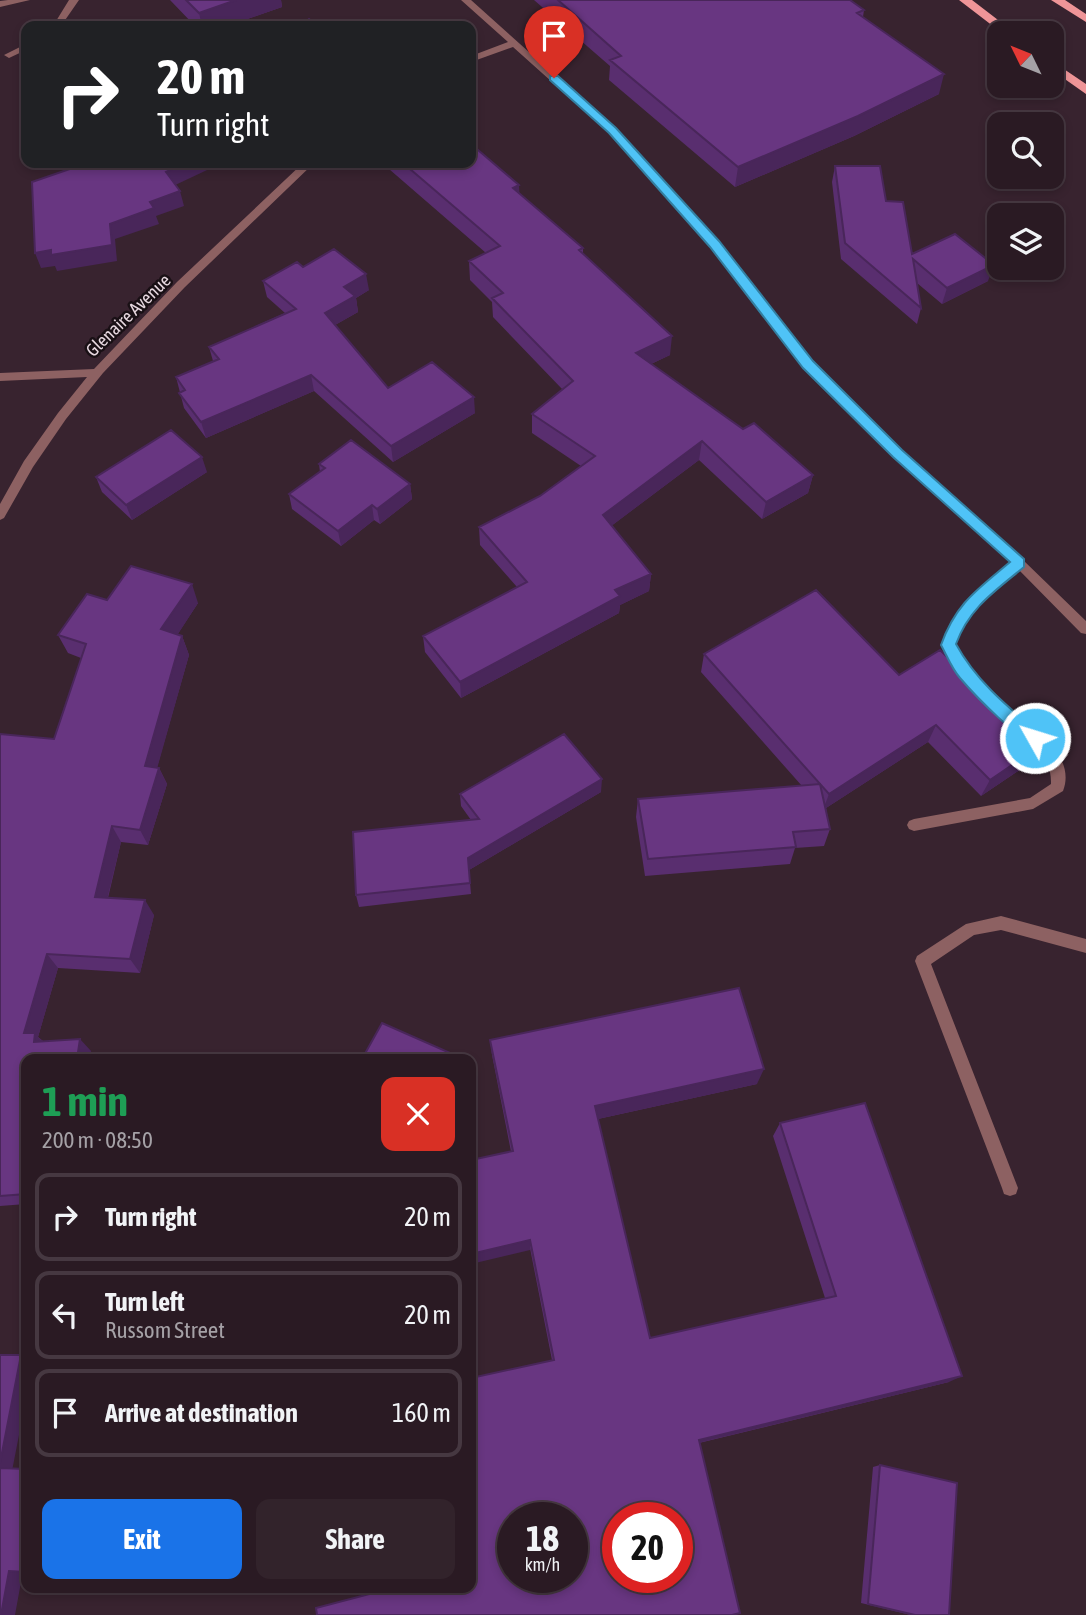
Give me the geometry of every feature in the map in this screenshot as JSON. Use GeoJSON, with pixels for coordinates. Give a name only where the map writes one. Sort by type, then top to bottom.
{"type":"FeatureCollection","features":[{"type":"Feature","properties":{"kind":"main road"},"geometry":{"type":"LineString","coordinates":[[965,0],[993,21]]}},
{"type":"Feature","properties":{"kind":"main road"},"geometry":{"type":"LineString","coordinates":[[1057,0],[1086,19]]}},
{"type":"Feature","properties":{"kind":"main road"},"geometry":{"type":"LineString","coordinates":[[1064,74],[1086,90]]}},
{"type":"Feature","properties":{"kind":"street"},"geometry":{"type":"LineString","coordinates":[[0,4],[24,0]]}},
{"type":"Feature","properties":{"kind":"street"},"geometry":{"type":"LineString","coordinates":[[60,21],[74,0]]}},
{"type":"Feature","properties":{"kind":"street"},"geometry":{"type":"LineString","coordinates":[[466,0],[622,141],[715,244],[808,364],[897,454],[1019,563],[1086,629]]}},
{"type":"Feature","properties":{"kind":"street"},"geometry":{"type":"LineString","coordinates":[[476,57],[515,43]]}},
{"type":"Feature","properties":{"kind":"street"},"geometry":{"type":"LineString","coordinates":[[9,55],[21,49]]}},
{"type":"Feature","properties":{"kind":"street","name":"Glenaire Avenue"},"geometry":{"type":"LineString","coordinates":[[0,516],[18,480],[94,373],[304,168]]}},
{"type":"Feature","properties":{"kind":"street"},"geometry":{"type":"LineString","coordinates":[[0,377],[94,373]]}},
{"type":"Feature","properties":{"kind":"street"},"geometry":{"type":"LineString","coordinates":[[914,825],[1032,803],[1058,787],[1060,770],[1050,751],[1004,713],[964,672],[949,645],[957,620],[976,598],[1019,563]]}},
{"type":"Feature","properties":{"kind":"street"},"geometry":{"type":"LineString","coordinates":[[1010,1188],[922,961],[971,929],[1001,923],[1086,946]]}},
{"type":"Feature","properties":{"kind":"building"},"geometry":{"type":"Polygon","coordinates":[[[186,0],[236,0],[199,13],[186,0]]]}},
{"type":"Feature","properties":{"kind":"building"},"geometry":{"type":"Polygon","coordinates":[[[558,0],[850,0],[864,10],[857,13],[944,74],[858,116],[738,167],[610,60],[621,56],[558,0]]]}},
{"type":"Feature","properties":{"kind":"building"},"geometry":{"type":"Polygon","coordinates":[[[476,148],[519,185],[513,188],[583,248],[579,250],[672,336],[636,353],[743,429],[754,423],[813,475],[766,502],[702,441],[603,515],[651,574],[615,590],[620,596],[460,682],[423,636],[527,582],[479,527],[540,496],[595,456],[532,414],[573,381],[492,298],[503,293],[469,261],[500,246],[409,168],[476,168],[476,148]]]}},
{"type":"Feature","properties":{"kind":"building"},"geometry":{"type":"Polygon","coordinates":[[[835,166],[880,166],[886,201],[903,202],[912,254],[955,234],[987,259],[987,268],[947,288],[913,259],[921,308],[845,243],[835,166]]]}},
{"type":"Feature","properties":{"kind":"building"},"geometry":{"type":"Polygon","coordinates":[[[73,168],[175,168],[166,172],[180,191],[150,202],[154,208],[110,224],[112,245],[51,255],[51,250],[35,253],[32,182],[73,168]]]}},
{"type":"Feature","properties":{"kind":"building"},"geometry":{"type":"Polygon","coordinates":[[[334,249],[366,274],[344,287],[355,296],[325,313],[388,388],[432,362],[474,397],[391,446],[311,375],[201,422],[179,393],[185,390],[176,377],[219,359],[209,347],[296,309],[263,281],[297,262],[303,267],[334,249]]]}},
{"type":"Feature","properties":{"kind":"building"},"geometry":{"type":"Polygon","coordinates":[[[171,430],[202,457],[126,505],[96,477],[171,430]]]}},
{"type":"Feature","properties":{"kind":"building"},"geometry":{"type":"Polygon","coordinates":[[[351,440],[410,484],[377,509],[372,505],[338,531],[289,494],[325,468],[319,464],[351,440]]]}},
{"type":"Feature","properties":{"kind":"building"},"geometry":{"type":"Polygon","coordinates":[[[131,566],[192,584],[161,629],[182,636],[145,766],[159,768],[140,830],[112,826],[95,897],[145,900],[130,959],[47,954],[24,1033],[35,1033],[34,1042],[80,1039],[78,1054],[21,1054],[21,1194],[0,1196],[0,734],[54,739],[86,644],[58,635],[87,594],[107,600],[131,566]]]}},
{"type":"Feature","properties":{"kind":"building"},"geometry":{"type":"Polygon","coordinates":[[[816,590],[899,675],[940,650],[1040,746],[990,780],[936,725],[829,794],[704,654],[816,590]]]}},
{"type":"Feature","properties":{"kind":"building"},"geometry":{"type":"Polygon","coordinates":[[[564,734],[602,779],[468,858],[470,883],[356,895],[353,832],[479,819],[460,794],[564,734]]]}},
{"type":"Feature","properties":{"kind":"building"},"geometry":{"type":"Polygon","coordinates":[[[820,784],[830,829],[793,832],[796,847],[648,859],[638,799],[820,784]]]}},
{"type":"Feature","properties":{"kind":"building"},"geometry":{"type":"Polygon","coordinates":[[[739,988],[764,1069],[595,1106],[650,1338],[836,1296],[780,1123],[865,1103],[962,1376],[699,1440],[740,1613],[317,1615],[316,1608],[373,1593],[476,1593],[476,1377],[554,1360],[530,1240],[476,1253],[476,1159],[513,1151],[490,1040],[739,988]]]}},
{"type":"Feature","properties":{"kind":"building"},"geometry":{"type":"Polygon","coordinates":[[[382,1023],[452,1054],[365,1054],[382,1023]]]}},
{"type":"Feature","properties":{"kind":"building"},"geometry":{"type":"Polygon","coordinates":[[[0,1355],[21,1355],[0,1463],[0,1355]]]}},
{"type":"Feature","properties":{"kind":"building"},"geometry":{"type":"Polygon","coordinates":[[[880,1465],[957,1483],[949,1615],[915,1615],[868,1604],[880,1465]]]}},
{"type":"Feature","properties":{"kind":"building"},"geometry":{"type":"Polygon","coordinates":[[[0,1468],[21,1469],[21,1572],[9,1571],[0,1615],[0,1468]]]}},
{"type":"Feature","properties":{"kind":"route"},"geometry":{"type":"LineString","coordinates":[[554,78],[612,131],[715,244],[808,364],[897,454],[1019,563],[976,598],[957,620],[949,645],[964,672],[1004,713],[1035,738]]}}]}
